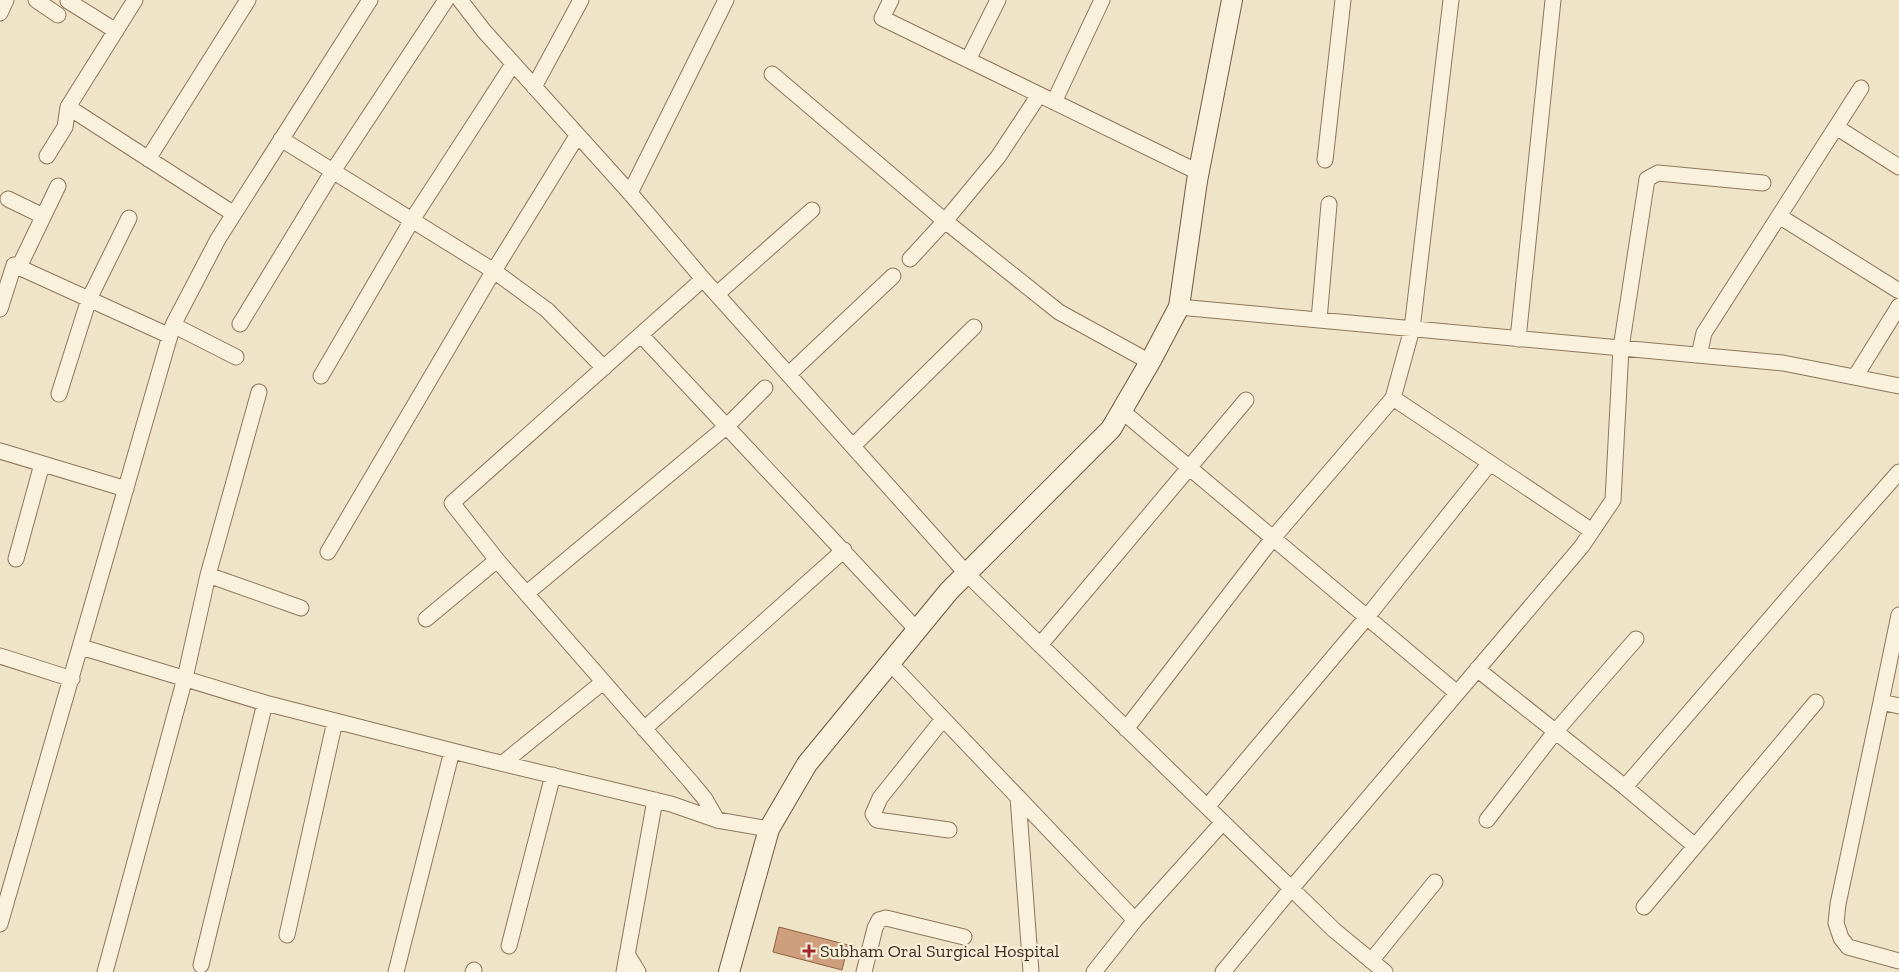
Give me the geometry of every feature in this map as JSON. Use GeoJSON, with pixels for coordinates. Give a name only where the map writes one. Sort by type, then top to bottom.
{"type":"FeatureCollection","features":[{"type":"Feature","properties":{"kind":"main road"},"geometry":{"type":"LineString","coordinates":[[729,972],[769,829],[807,764],[949,591],[1111,429],[1179,307],[1198,172],[1232,0]]}},
{"type":"Feature","properties":{"kind":"street"},"geometry":{"type":"LineString","coordinates":[[0,14],[6,0]]}},
{"type":"Feature","properties":{"kind":"street"},"geometry":{"type":"LineString","coordinates":[[36,0],[58,15]]}},
{"type":"Feature","properties":{"kind":"street"},"geometry":{"type":"LineString","coordinates":[[47,156],[65,127],[68,107],[135,0]]}},
{"type":"Feature","properties":{"kind":"street"},"geometry":{"type":"LineString","coordinates":[[148,159],[248,0]]}},
{"type":"Feature","properties":{"kind":"street"},"geometry":{"type":"LineString","coordinates":[[0,924],[172,331],[218,238],[370,0]]}},
{"type":"Feature","properties":{"kind":"street"},"geometry":{"type":"LineString","coordinates":[[240,324],[333,171],[446,0]]}},
{"type":"Feature","properties":{"kind":"street"},"geometry":{"type":"LineString","coordinates":[[460,0],[513,64],[630,193],[703,279],[966,573],[1334,930],[1385,972]]}},
{"type":"Feature","properties":{"kind":"street"},"geometry":{"type":"LineString","coordinates":[[534,87],[581,0]]}},
{"type":"Feature","properties":{"kind":"street"},"geometry":{"type":"LineString","coordinates":[[630,193],[726,0]]}},
{"type":"Feature","properties":{"kind":"street"},"geometry":{"type":"LineString","coordinates":[[891,0],[882,18],[1198,172]]}},
{"type":"Feature","properties":{"kind":"street"},"geometry":{"type":"LineString","coordinates":[[968,60],[998,0]]}},
{"type":"Feature","properties":{"kind":"street"},"geometry":{"type":"LineString","coordinates":[[1054,102],[1102,0]]}},
{"type":"Feature","properties":{"kind":"street"},"geometry":{"type":"LineString","coordinates":[[1325,160],[1343,0]]}},
{"type":"Feature","properties":{"kind":"street"},"geometry":{"type":"LineString","coordinates":[[1126,728],[1273,538],[1393,398],[1412,329],[1451,0]]}},
{"type":"Feature","properties":{"kind":"street"},"geometry":{"type":"LineString","coordinates":[[1518,339],[1553,0]]}},
{"type":"Feature","properties":{"kind":"street"},"geometry":{"type":"LineString","coordinates":[[68,1],[116,32]]}},
{"type":"Feature","properties":{"kind":"street"},"geometry":{"type":"LineString","coordinates":[[321,376],[412,220],[513,64]]}},
{"type":"Feature","properties":{"kind":"street"},"geometry":{"type":"LineString","coordinates":[[772,74],[945,222],[1059,312],[1150,362]]}},
{"type":"Feature","properties":{"kind":"street"},"geometry":{"type":"LineString","coordinates":[[1699,355],[1704,333],[1861,88]]}},
{"type":"Feature","properties":{"kind":"street"},"geometry":{"type":"LineString","coordinates":[[910,259],[945,222],[998,157],[1039,94]]}},
{"type":"Feature","properties":{"kind":"street"},"geometry":{"type":"LineString","coordinates":[[68,107],[234,214]]}},
{"type":"Feature","properties":{"kind":"street"},"geometry":{"type":"LineString","coordinates":[[1836,127],[1899,167]]}},
{"type":"Feature","properties":{"kind":"street"},"geometry":{"type":"LineString","coordinates":[[328,552],[494,271],[577,136]]}},
{"type":"Feature","properties":{"kind":"street"},"geometry":{"type":"LineString","coordinates":[[281,139],[494,271],[547,310],[604,368]]}},
{"type":"Feature","properties":{"kind":"street"},"geometry":{"type":"LineString","coordinates":[[1223,972],[1582,546],[1613,500],[1620,348],[1647,179],[1658,173],[1763,183]]}},
{"type":"Feature","properties":{"kind":"street"},"geometry":{"type":"LineString","coordinates":[[19,267],[58,186]]}},
{"type":"Feature","properties":{"kind":"street"},"geometry":{"type":"LineString","coordinates":[[8,199],[43,216]]}},
{"type":"Feature","properties":{"kind":"street"},"geometry":{"type":"LineString","coordinates":[[1319,320],[1329,204]]}},
{"type":"Feature","properties":{"kind":"street"},"geometry":{"type":"LineString","coordinates":[[717,294],[812,210]]}},
{"type":"Feature","properties":{"kind":"street"},"geometry":{"type":"LineString","coordinates":[[1779,216],[1899,291]]}},
{"type":"Feature","properties":{"kind":"street"},"geometry":{"type":"LineString","coordinates":[[59,394],[89,299],[129,218]]}},
{"type":"Feature","properties":{"kind":"street"},"geometry":{"type":"LineString","coordinates":[[0,309],[14,265],[89,299],[236,357]]}},
{"type":"Feature","properties":{"kind":"street"},"geometry":{"type":"LineString","coordinates":[[789,374],[893,276]]}},
{"type":"Feature","properties":{"kind":"street"},"geometry":{"type":"LineString","coordinates":[[703,279],[452,503],[497,560],[691,782],[705,799],[717,820]]}},
{"type":"Feature","properties":{"kind":"street"},"geometry":{"type":"LineString","coordinates":[[1855,377],[1899,306]]}},
{"type":"Feature","properties":{"kind":"street"},"geometry":{"type":"LineString","coordinates":[[1179,307],[1783,363],[1899,386]]}},
{"type":"Feature","properties":{"kind":"street"},"geometry":{"type":"LineString","coordinates":[[853,446],[974,327]]}},
{"type":"Feature","properties":{"kind":"street"},"geometry":{"type":"LineString","coordinates":[[641,335],[917,630]]}},
{"type":"Feature","properties":{"kind":"street"},"geometry":{"type":"LineString","coordinates":[[527,593],[726,426],[764,388]]}},
{"type":"Feature","properties":{"kind":"street"},"geometry":{"type":"LineString","coordinates":[[105,972],[185,678],[208,575],[259,392]]}},
{"type":"Feature","properties":{"kind":"street"},"geometry":{"type":"LineString","coordinates":[[1393,398],[1592,531]]}},
{"type":"Feature","properties":{"kind":"street"},"geometry":{"type":"LineString","coordinates":[[1040,645],[1246,400]]}},
{"type":"Feature","properties":{"kind":"street"},"geometry":{"type":"LineString","coordinates":[[1122,411],[1457,693]]}},
{"type":"Feature","properties":{"kind":"street"},"geometry":{"type":"LineString","coordinates":[[0,451],[126,489]]}},
{"type":"Feature","properties":{"kind":"street"},"geometry":{"type":"LineString","coordinates":[[1207,807],[1367,617],[1490,462]]}},
{"type":"Feature","properties":{"kind":"street"},"geometry":{"type":"LineString","coordinates":[[16,559],[42,464]]}},
{"type":"Feature","properties":{"kind":"street"},"geometry":{"type":"LineString","coordinates":[[1626,788],[1792,593],[1899,472]]}},
{"type":"Feature","properties":{"kind":"street"},"geometry":{"type":"LineString","coordinates":[[644,729],[844,550]]}},
{"type":"Feature","properties":{"kind":"street"},"geometry":{"type":"LineString","coordinates":[[426,620],[497,560]]}},
{"type":"Feature","properties":{"kind":"street"},"geometry":{"type":"LineString","coordinates":[[208,575],[301,608]]}},
{"type":"Feature","properties":{"kind":"street"},"geometry":{"type":"LineString","coordinates":[[1899,615],[1838,904],[1836,923],[1841,938],[1848,947],[1899,961]]}},
{"type":"Feature","properties":{"kind":"street"},"geometry":{"type":"LineString","coordinates":[[1487,820],[1555,732],[1636,639]]}},
{"type":"Feature","properties":{"kind":"street"},"geometry":{"type":"LineString","coordinates":[[81,647],[265,703],[671,804],[717,820],[769,829]]}},
{"type":"Feature","properties":{"kind":"street"},"geometry":{"type":"LineString","coordinates":[[0,656],[72,679]]}},
{"type":"Feature","properties":{"kind":"street"},"geometry":{"type":"LineString","coordinates":[[890,663],[1135,920]]}},
{"type":"Feature","properties":{"kind":"street"},"geometry":{"type":"LineString","coordinates":[[1477,670],[1626,788],[1695,846]]}},
{"type":"Feature","properties":{"kind":"street"},"geometry":{"type":"LineString","coordinates":[[503,763],[603,682]]}},
{"type":"Feature","properties":{"kind":"street"},"geometry":{"type":"LineString","coordinates":[[1644,907],[1816,702]]}},
{"type":"Feature","properties":{"kind":"street"},"geometry":{"type":"LineString","coordinates":[[1881,702],[1899,706]]}},
{"type":"Feature","properties":{"kind":"street"},"geometry":{"type":"LineString","coordinates":[[201,965],[265,703]]}},
{"type":"Feature","properties":{"kind":"street"},"geometry":{"type":"LineString","coordinates":[[943,719],[880,798],[873,814],[878,820],[949,830]]}},
{"type":"Feature","properties":{"kind":"street"},"geometry":{"type":"LineString","coordinates":[[288,934],[335,721]]}},
{"type":"Feature","properties":{"kind":"street"},"geometry":{"type":"LineString","coordinates":[[396,972],[452,750]]}},
{"type":"Feature","properties":{"kind":"street"},"geometry":{"type":"LineString","coordinates":[[509,946],[553,775]]}},
{"type":"Feature","properties":{"kind":"street"},"geometry":{"type":"LineString","coordinates":[[1018,798],[1031,972]]}},
{"type":"Feature","properties":{"kind":"street"},"geometry":{"type":"LineString","coordinates":[[624,972],[655,800]]}},
{"type":"Feature","properties":{"kind":"street"},"geometry":{"type":"LineString","coordinates":[[1094,972],[1135,920],[1222,822]]}},
{"type":"Feature","properties":{"kind":"street"},"geometry":{"type":"LineString","coordinates":[[1372,961],[1436,882]]}},
{"type":"Feature","properties":{"kind":"street"},"geometry":{"type":"LineString","coordinates":[[864,972],[875,928],[879,920],[886,918],[964,937]]}},
{"type":"Feature","properties":{"kind":"street"},"geometry":{"type":"LineString","coordinates":[[627,954],[638,972]]}},
{"type":"Feature","properties":{"kind":"building"},"geometry":{"type":"Polygon","coordinates":[[[779,927],[848,945],[842,970],[773,952],[779,927]]]}},
{"type":"Feature","properties":{"kind":"place","name":"Subham Oral Surgical Hospital"},"geometry":{"type":"Point","coordinates":[809,951]}}]}
